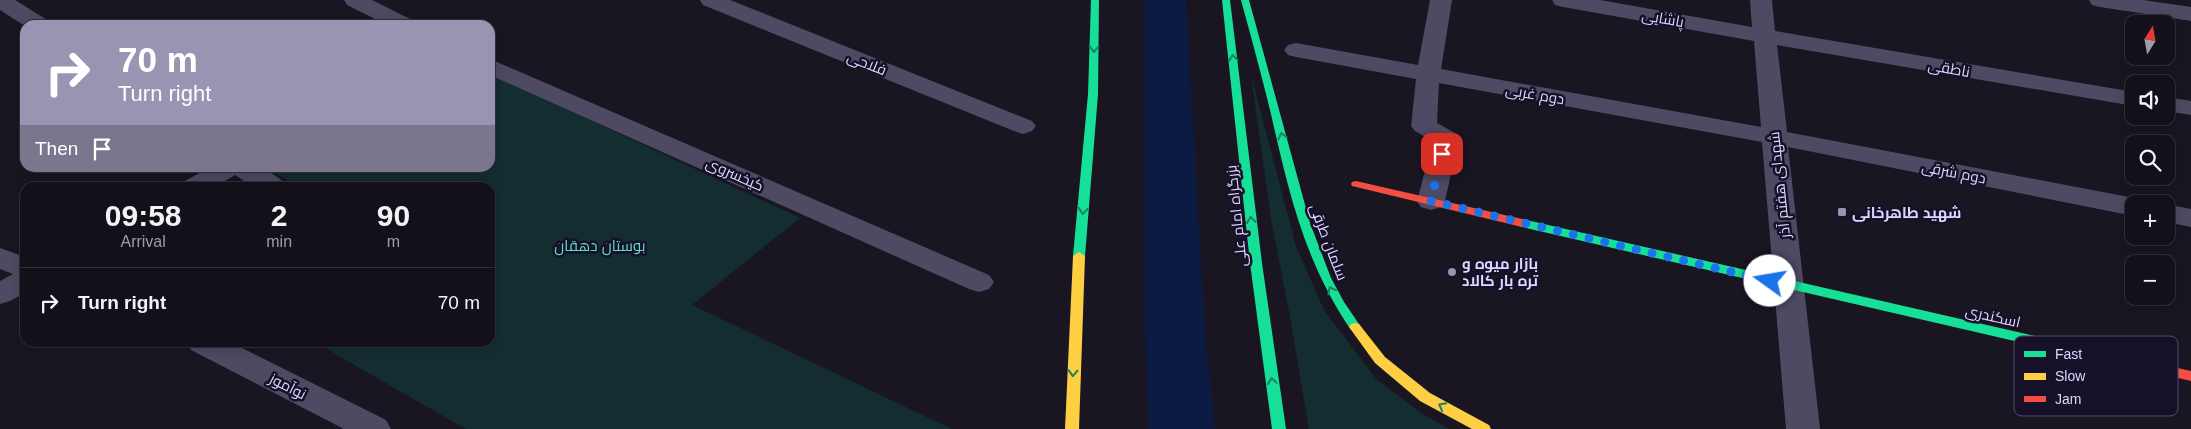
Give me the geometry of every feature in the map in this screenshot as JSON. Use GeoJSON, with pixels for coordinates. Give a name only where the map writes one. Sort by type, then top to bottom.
{"type":"FeatureCollection","features":[{"type":"Feature","properties":{"kind":"main road"},"geometry":{"type":"LineString","coordinates":[[1072,429],[1078,262],[1093,94],[1095,0]]}},
{"type":"Feature","properties":{"kind":"main road","name":"بزرگراه امام علی"},"geometry":{"type":"LineString","coordinates":[[1226,0],[1256,263],[1279,429]]}},
{"type":"Feature","properties":{"kind":"main road","name":"سلمان طرقی"},"geometry":{"type":"LineString","coordinates":[[1245,0],[1308,235],[1322,273],[1337,301],[1350,322],[1396,373],[1424,397],[1484,429]]}},
{"type":"Feature","properties":{"kind":"main road","name":"اسکندری"},"geometry":{"type":"LineString","coordinates":[[1356,184],[1789,286],[2014,336]]}},
{"type":"Feature","properties":{"kind":"main road","name":"اسکندری"},"geometry":{"type":"LineString","coordinates":[[2178,373],[2191,376]]}},
{"type":"Feature","properties":{"kind":"street"},"geometry":{"type":"LineString","coordinates":[[0,0],[31,20]]}},
{"type":"Feature","properties":{"kind":"street"},"geometry":{"type":"LineString","coordinates":[[355,0],[394,20]]}},
{"type":"Feature","properties":{"kind":"street","name":"فلاحی"},"geometry":{"type":"LineString","coordinates":[[711,0],[1023,126]]}},
{"type":"Feature","properties":{"kind":"street"},"geometry":{"type":"LineString","coordinates":[[1431,201],[1446,138],[1424,126],[1428,74],[1441,0]]}},
{"type":"Feature","properties":{"kind":"street","name":"پاشایی"},"geometry":{"type":"LineString","coordinates":[[1562,0],[1764,36]]}},
{"type":"Feature","properties":{"kind":"street","name":"شهدای هفتم آذر"},"geometry":{"type":"LineString","coordinates":[[1761,0],[1803,429]]}},
{"type":"Feature","properties":{"kind":"street"},"geometry":{"type":"LineString","coordinates":[[2100,0],[2191,14]]}},
{"type":"Feature","properties":{"kind":"street","name":"ناطقی"},"geometry":{"type":"LineString","coordinates":[[1764,36],[2125,97]]}},
{"type":"Feature","properties":{"kind":"street","name":"دوم غربی"},"geometry":{"type":"LineString","coordinates":[[1296,50],[1775,137]]}},
{"type":"Feature","properties":{"kind":"street","name":"کیخسروی"},"geometry":{"type":"LineString","coordinates":[[495,68],[980,282]]}},
{"type":"Feature","properties":{"kind":"street"},"geometry":{"type":"LineString","coordinates":[[2175,105],[2191,108]]}},
{"type":"Feature","properties":{"kind":"street","name":"دوم شرقی"},"geometry":{"type":"LineString","coordinates":[[1775,137],[2125,205]]}},
{"type":"Feature","properties":{"kind":"street"},"geometry":{"type":"LineString","coordinates":[[203,182],[221,172]]}},
{"type":"Feature","properties":{"kind":"street"},"geometry":{"type":"LineString","coordinates":[[249,172],[265,182]]}},
{"type":"Feature","properties":{"kind":"street"},"geometry":{"type":"LineString","coordinates":[[2175,215],[2191,218]]}},
{"type":"Feature","properties":{"kind":"street"},"geometry":{"type":"LineString","coordinates":[[0,258],[20,266]]}},
{"type":"Feature","properties":{"kind":"street"},"geometry":{"type":"LineString","coordinates":[[0,294],[20,283]]}},
{"type":"Feature","properties":{"kind":"street","name":"نوآموز"},"geometry":{"type":"LineString","coordinates":[[212,347],[374,429]]}},
{"type":"Feature","properties":{"kind":"green space","name":"بوستان دهقان"},"geometry":{"type":"Polygon","coordinates":[[[495,75],[800,218],[692,305],[952,429],[466,429],[323,347],[495,347],[495,182],[290,182],[273,172],[495,172],[495,75]]]}},
{"type":"Feature","properties":{"kind":"green space"},"geometry":{"type":"Polygon","coordinates":[[[1251,75],[1296,246],[1324,310],[1377,380],[1421,413],[1449,429],[1309,429],[1271,219],[1251,75]]]}},
{"type":"Feature","properties":{"kind":"waterway"},"geometry":{"type":"LineString","coordinates":[[1165,0],[1175,335],[1182,429]]}},
{"type":"Feature","properties":{"kind":"traffic: fast"},"geometry":{"type":"LineString","coordinates":[[1079,256],[1093,94],[1095,0]]}},
{"type":"Feature","properties":{"kind":"traffic: fast"},"geometry":{"type":"LineString","coordinates":[[1226,0],[1256,263],[1279,429]]}},
{"type":"Feature","properties":{"kind":"traffic: fast"},"geometry":{"type":"LineString","coordinates":[[1245,0],[1304,223],[1325,278],[1339,304],[1355,327]]}},
{"type":"Feature","properties":{"kind":"traffic: fast"},"geometry":{"type":"LineString","coordinates":[[1522,223],[2014,336]]}},
{"type":"Feature","properties":{"kind":"traffic: slow"},"geometry":{"type":"LineString","coordinates":[[1072,429],[1079,256]]}},
{"type":"Feature","properties":{"kind":"traffic: slow"},"geometry":{"type":"LineString","coordinates":[[1355,327],[1380,360],[1425,397],[1484,429]]}},
{"type":"Feature","properties":{"kind":"traffic: jam"},"geometry":{"type":"LineString","coordinates":[[1356,184],[1522,223]]}},
{"type":"Feature","properties":{"kind":"traffic: jam"},"geometry":{"type":"LineString","coordinates":[[2178,373],[2191,376]]}},
{"type":"Feature","properties":{"kind":"place","name":"شهید طاهرخانی"},"geometry":{"type":"Point","coordinates":[1842,212]}},
{"type":"Feature","properties":{"kind":"place","name":"بازار میوه و تره بار کالاد"},"geometry":{"type":"Point","coordinates":[1452,272]}},
{"type":"Feature","properties":{"kind":"route"},"geometry":{"type":"LineString","coordinates":[[1442,154],[1431,201],[1770,281]]}}]}
